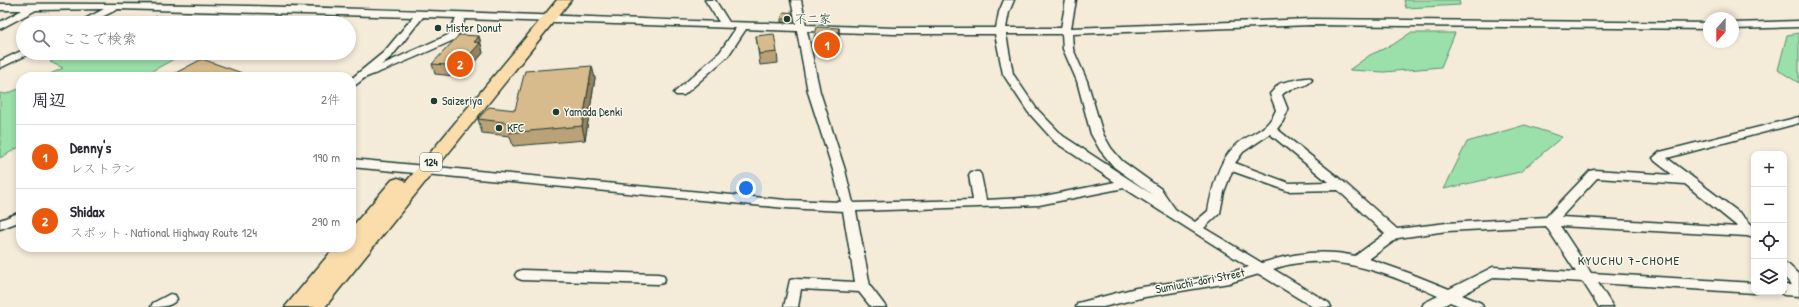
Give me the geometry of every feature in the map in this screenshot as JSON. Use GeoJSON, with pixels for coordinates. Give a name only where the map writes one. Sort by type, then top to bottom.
{"type":"FeatureCollection","features":[{"type":"Feature","properties":{"kind":"highway","name":"124"},"geometry":{"type":"LineString","coordinates":[[542,18],[550,0]]}},
{"type":"Feature","properties":{"kind":"highway","name":"124"},"geometry":{"type":"LineString","coordinates":[[356,251],[418,169],[542,18],[564,0]]}},
{"type":"Feature","properties":{"kind":"highway","name":"124"},"geometry":{"type":"LineString","coordinates":[[356,235],[418,169]]}},
{"type":"Feature","properties":{"kind":"highway"},"geometry":{"type":"LineString","coordinates":[[295,307],[342,252]]}},
{"type":"Feature","properties":{"kind":"highway","name":"124"},"geometry":{"type":"LineString","coordinates":[[314,307],[355,252]]}},
{"type":"Feature","properties":{"kind":"street"},"geometry":{"type":"LineString","coordinates":[[18,16],[47,0]]}},
{"type":"Feature","properties":{"kind":"street"},"geometry":{"type":"LineString","coordinates":[[97,16],[127,0]]}},
{"type":"Feature","properties":{"kind":"street"},"geometry":{"type":"LineString","coordinates":[[710,0],[726,25]]}},
{"type":"Feature","properties":{"kind":"street"},"geometry":{"type":"LineString","coordinates":[[796,0],[814,92],[839,170],[848,207],[863,287],[879,307]]}},
{"type":"Feature","properties":{"kind":"street"},"geometry":{"type":"LineString","coordinates":[[1009,0],[1004,12],[1000,31],[1008,74],[1032,110],[1059,139],[1081,155],[1174,215],[1324,307]]}},
{"type":"Feature","properties":{"kind":"street"},"geometry":{"type":"LineString","coordinates":[[1071,0],[1065,31],[1067,34],[1068,49],[1082,81],[1097,134],[1103,145],[1118,164],[1157,192],[1174,215]]}},
{"type":"Feature","properties":{"kind":"street"},"geometry":{"type":"LineString","coordinates":[[0,7],[118,6],[311,10],[894,31],[1065,31],[1312,22],[1703,26]]}},
{"type":"Feature","properties":{"kind":"street"},"geometry":{"type":"LineString","coordinates":[[356,81],[367,73],[388,54],[420,14]]}},
{"type":"Feature","properties":{"kind":"street"},"geometry":{"type":"LineString","coordinates":[[367,73],[381,69],[452,37],[462,15]]}},
{"type":"Feature","properties":{"kind":"street"},"geometry":{"type":"LineString","coordinates":[[0,26],[16,17]]}},
{"type":"Feature","properties":{"kind":"street"},"geometry":{"type":"LineString","coordinates":[[1739,26],[1799,24]]}},
{"type":"Feature","properties":{"kind":"street"},"geometry":{"type":"LineString","coordinates":[[680,93],[724,54],[743,25]]}},
{"type":"Feature","properties":{"kind":"street"},"geometry":{"type":"LineString","coordinates":[[0,65],[16,57]]}},
{"type":"Feature","properties":{"kind":"street"},"geometry":{"type":"LineString","coordinates":[[1195,228],[1214,213],[1218,192],[1228,165],[1239,149],[1270,129],[1277,121],[1282,110],[1276,94],[1284,86],[1302,83],[1307,80]]}},
{"type":"Feature","properties":{"kind":"street"},"geometry":{"type":"LineString","coordinates":[[1751,232],[1736,217],[1659,158],[1664,155],[1799,120]]}},
{"type":"Feature","properties":{"kind":"street"},"geometry":{"type":"LineString","coordinates":[[1270,129],[1341,186],[1394,234]]}},
{"type":"Feature","properties":{"kind":"street"},"geometry":{"type":"LineString","coordinates":[[356,163],[786,204],[848,207],[1039,201],[1127,184]]}},
{"type":"Feature","properties":{"kind":"street"},"geometry":{"type":"LineString","coordinates":[[1228,165],[1288,187],[1341,186]]}},
{"type":"Feature","properties":{"kind":"street"},"geometry":{"type":"LineString","coordinates":[[1550,220],[1594,174],[1688,180]]}},
{"type":"Feature","properties":{"kind":"street"},"geometry":{"type":"LineString","coordinates":[[975,175],[980,204]]}},
{"type":"Feature","properties":{"kind":"street"},"geometry":{"type":"LineString","coordinates":[[0,225],[16,218]]}},
{"type":"Feature","properties":{"kind":"street"},"geometry":{"type":"LineString","coordinates":[[1550,220],[1606,307]]}},
{"type":"Feature","properties":{"kind":"street"},"geometry":{"type":"LineString","coordinates":[[1358,261],[1394,234],[1447,227],[1550,220],[1751,233]]}},
{"type":"Feature","properties":{"kind":"street","name":"Sumiuchi-dori Street"},"geometry":{"type":"LineString","coordinates":[[1083,307],[1154,290],[1230,277],[1280,260],[1300,256],[1330,256],[1358,261],[1406,277],[1476,307]]}},
{"type":"Feature","properties":{"kind":"street"},"geometry":{"type":"LineString","coordinates":[[1787,271],[1799,284]]}},
{"type":"Feature","properties":{"kind":"street"},"geometry":{"type":"LineString","coordinates":[[1429,307],[1493,272],[1751,288]]}},
{"type":"Feature","properties":{"kind":"street"},"geometry":{"type":"LineString","coordinates":[[522,275],[658,279]]}},
{"type":"Feature","properties":{"kind":"street"},"geometry":{"type":"LineString","coordinates":[[791,307],[795,284],[863,287]]}},
{"type":"Feature","properties":{"kind":"street"},"geometry":{"type":"LineString","coordinates":[[1787,290],[1799,291]]}},
{"type":"Feature","properties":{"kind":"green space"},"geometry":{"type":"Polygon","coordinates":[[[1404,0],[1459,0],[1460,5],[1406,8],[1404,0]]]}},
{"type":"Feature","properties":{"kind":"green space"},"geometry":{"type":"Polygon","coordinates":[[[1410,33],[1455,33],[1441,67],[1384,72],[1349,70],[1370,55],[1394,44],[1410,33]]]}},
{"type":"Feature","properties":{"kind":"green space"},"geometry":{"type":"Polygon","coordinates":[[[1799,33],[1799,83],[1778,70],[1787,35],[1799,33]]]}},
{"type":"Feature","properties":{"kind":"green space"},"geometry":{"type":"Polygon","coordinates":[[[54,60],[172,60],[150,72],[55,72],[63,68],[50,62],[54,60]]]}},
{"type":"Feature","properties":{"kind":"green space"},"geometry":{"type":"Polygon","coordinates":[[[16,90],[16,149],[0,158],[0,93],[6,94],[16,90]]]}},
{"type":"Feature","properties":{"kind":"green space"},"geometry":{"type":"Polygon","coordinates":[[[1525,125],[1562,137],[1520,172],[1444,189],[1467,142],[1525,125]]]}},
{"type":"Feature","properties":{"kind":"building"},"geometry":{"type":"Polygon","coordinates":[[[784,12],[793,13],[791,19],[781,19],[784,12]]]}},
{"type":"Feature","properties":{"kind":"building"},"geometry":{"type":"Polygon","coordinates":[[[817,27],[839,28],[835,43],[813,42],[817,27]]]}},
{"type":"Feature","properties":{"kind":"building"},"geometry":{"type":"Polygon","coordinates":[[[774,34],[777,52],[759,54],[756,36],[774,34]]]}},
{"type":"Feature","properties":{"kind":"building"},"geometry":{"type":"Polygon","coordinates":[[[459,35],[479,36],[474,42],[480,43],[460,66],[432,64],[459,35]]]}},
{"type":"Feature","properties":{"kind":"building"},"geometry":{"type":"Polygon","coordinates":[[[200,60],[205,60],[239,72],[177,72],[200,60]]]}},
{"type":"Feature","properties":{"kind":"building","name":"Yamada Denki"},"geometry":{"type":"Polygon","coordinates":[[[592,66],[582,126],[509,133],[512,123],[478,119],[489,107],[515,110],[525,71],[592,66]]]}},
{"type":"Feature","properties":{"kind":"place","name":"不二家"},"geometry":{"type":"Point","coordinates":[787,19]}},
{"type":"Feature","properties":{"kind":"place","name":"Mister Donut"},"geometry":{"type":"Point","coordinates":[438,28]}},
{"type":"Feature","properties":{"kind":"place","name":"Denny's"},"geometry":{"type":"Point","coordinates":[827,45]}},
{"type":"Feature","properties":{"kind":"place","name":"Shidax"},"geometry":{"type":"Point","coordinates":[460,64]}},
{"type":"Feature","properties":{"kind":"place","name":"Saizeriya"},"geometry":{"type":"Point","coordinates":[434,101]}},
{"type":"Feature","properties":{"kind":"place","name":"Yamada Denki"},"geometry":{"type":"Point","coordinates":[556,112]}},
{"type":"Feature","properties":{"kind":"place","name":"KFC"},"geometry":{"type":"Point","coordinates":[499,128]}},
{"type":"Feature","properties":{"kind":"district","name":"KYUCHU 7-CHOME"},"geometry":{"type":"Point","coordinates":[1629,260]}}]}
